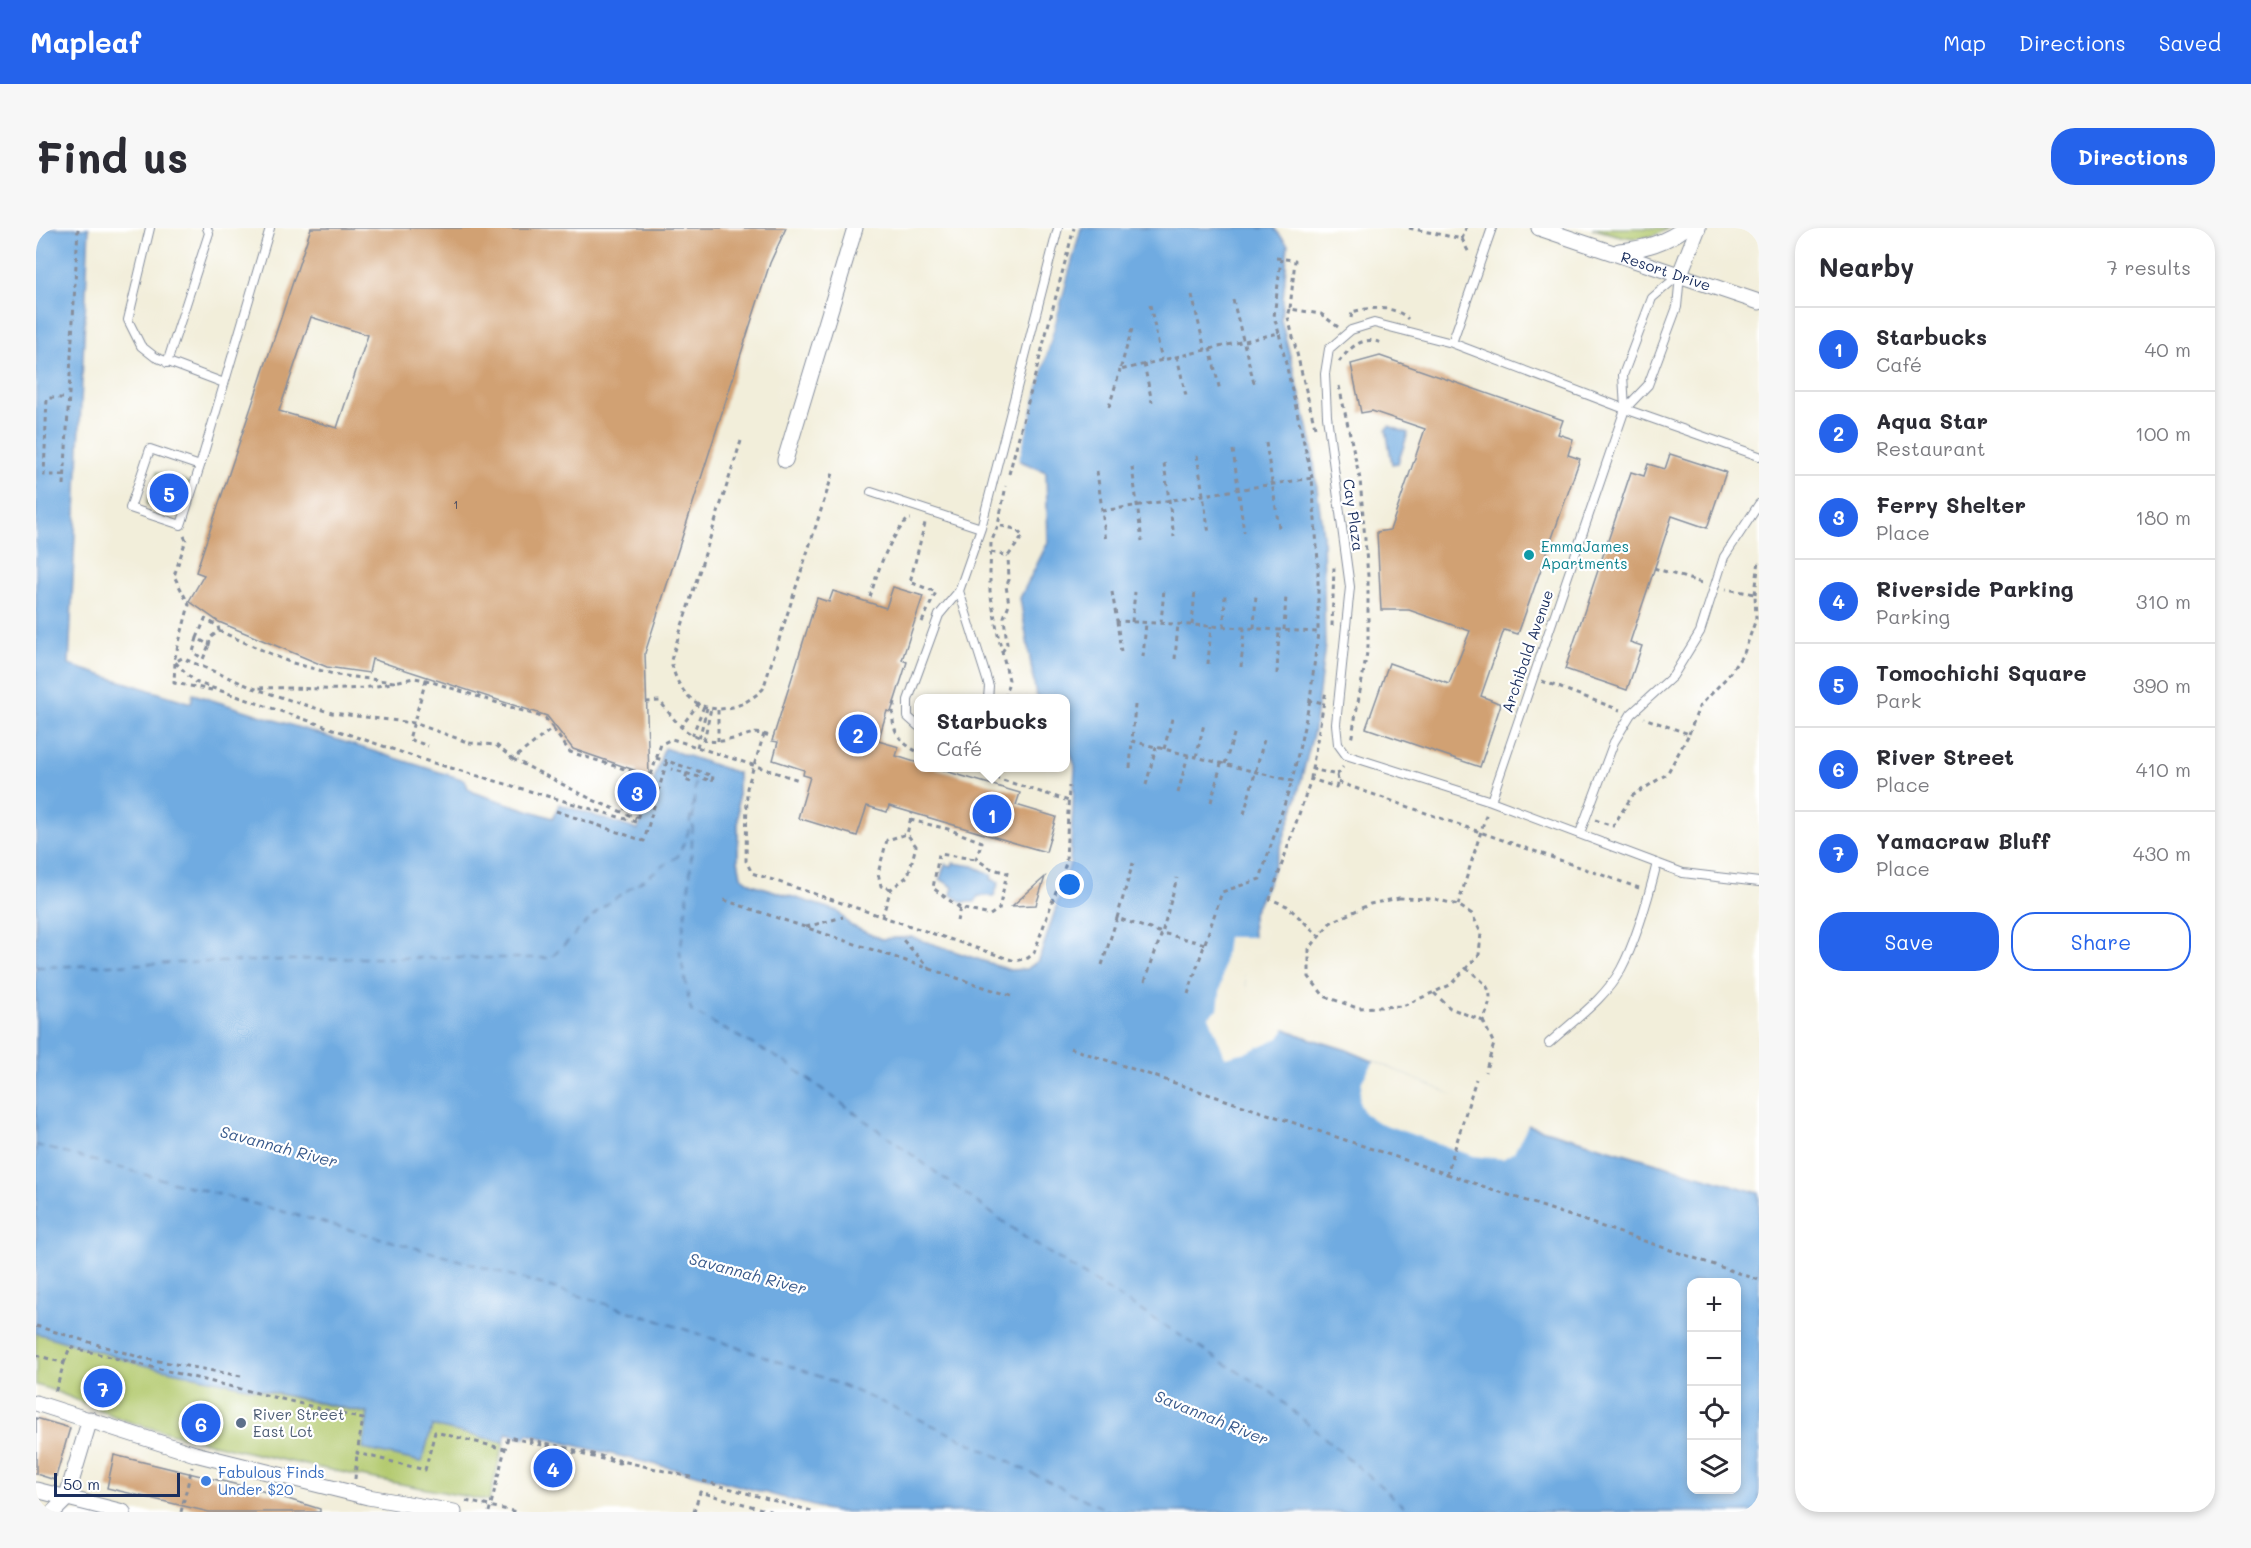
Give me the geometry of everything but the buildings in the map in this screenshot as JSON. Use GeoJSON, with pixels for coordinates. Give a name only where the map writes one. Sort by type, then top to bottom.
{"type":"FeatureCollection","features":[{"type":"Feature","properties":{"kind":"street"},"geometry":{"type":"LineString","coordinates":[[785,460],[855,228]]}},
{"type":"Feature","properties":{"kind":"street"},"geometry":{"type":"LineString","coordinates":[[841,278],[863,228]]}},
{"type":"Feature","properties":{"kind":"street","name":"Resort Drive"},"geometry":{"type":"LineString","coordinates":[[1539,228],[1759,302]]}},
{"type":"Feature","properties":{"kind":"street"},"geometry":{"type":"LineString","coordinates":[[1610,251],[1638,250],[1661,243],[1685,228]]}},
{"type":"Feature","properties":{"kind":"street"},"geometry":{"type":"LineString","coordinates":[[1680,274],[1698,228]]}},
{"type":"Feature","properties":{"kind":"street"},"geometry":{"type":"LineString","coordinates":[[36,1403],[195,1454],[367,1505],[454,1512]]}},
{"type":"Feature","properties":{"kind":"street"},"geometry":{"type":"LineString","coordinates":[[53,1512],[66,1499],[90,1419]]}},
{"type":"Feature","properties":{"kind":"street"},"geometry":{"type":"LineString","coordinates":[[36,1491],[123,1512]]}},
{"type":"Feature","properties":{"kind":"lane"},"geometry":{"type":"LineString","coordinates":[[150,228],[128,320],[141,346],[167,363],[224,383]]}},
{"type":"Feature","properties":{"kind":"lane"},"geometry":{"type":"LineString","coordinates":[[167,363],[208,233],[207,228]]}},
{"type":"Feature","properties":{"kind":"lane"},"geometry":{"type":"LineString","coordinates":[[200,466],[150,449],[130,508],[181,525],[200,466],[270,228]]}},
{"type":"Feature","properties":{"kind":"lane"},"geometry":{"type":"LineString","coordinates":[[914,722],[908,717],[908,700],[939,615],[959,591],[981,528],[1058,228]]}},
{"type":"Feature","properties":{"kind":"lane"},"geometry":{"type":"LineString","coordinates":[[1452,343],[1477,265],[1492,228]]}},
{"type":"Feature","properties":{"kind":"lane","name":"Archibald Avenue"},"geometry":{"type":"LineString","coordinates":[[1491,801],[1625,409],[1623,375],[1652,298],[1680,274]]}},
{"type":"Feature","properties":{"kind":"lane","name":"Archibald Avenue"},"geometry":{"type":"LineString","coordinates":[[1625,409],[1648,386],[1677,307],[1680,274]]}},
{"type":"Feature","properties":{"kind":"lane"},"geometry":{"type":"LineString","coordinates":[[1344,331],[1374,323],[1452,343],[1625,409],[1759,456]]}},
{"type":"Feature","properties":{"kind":"lane","name":"Cay Plaza"},"geometry":{"type":"LineString","coordinates":[[1344,331],[1329,349],[1325,374],[1327,416],[1350,587],[1336,724],[1338,744],[1346,755],[1491,801],[1683,873],[1759,882]]}},
{"type":"Feature","properties":{"kind":"lane"},"geometry":{"type":"LineString","coordinates":[[870,492],[981,528]]}},
{"type":"Feature","properties":{"kind":"lane"},"geometry":{"type":"LineString","coordinates":[[1580,833],[1614,742],[1631,714],[1673,676],[1700,632],[1724,557],[1759,504]]}},
{"type":"Feature","properties":{"kind":"lane"},"geometry":{"type":"LineString","coordinates":[[959,591],[989,686],[988,694]]}},
{"type":"Feature","properties":{"kind":"lane"},"geometry":{"type":"LineString","coordinates":[[1549,1043],[1593,1005],[1621,970],[1650,892],[1657,863]]}},
{"type":"Feature","properties":{"kind":"path"},"geometry":{"type":"LineString","coordinates":[[64,485],[78,228]]}},
{"type":"Feature","properties":{"kind":"path"},"geometry":{"type":"LineString","coordinates":[[1006,694],[1009,680],[990,591],[991,543],[998,525],[1007,482],[1074,228]]}},
{"type":"Feature","properties":{"kind":"path"},"geometry":{"type":"LineString","coordinates":[[1409,228],[1462,239],[1470,253],[1467,262]]}},
{"type":"Feature","properties":{"kind":"path"},"geometry":{"type":"LineString","coordinates":[[1462,239],[1466,228]]}},
{"type":"Feature","properties":{"kind":"path"},"geometry":{"type":"LineString","coordinates":[[1188,994],[1222,892],[1260,879],[1292,782],[1310,700],[1318,632],[1318,562],[1312,478],[1274,317],[1279,259],[1295,260],[1288,317],[1317,436]]}},
{"type":"Feature","properties":{"kind":"path"},"geometry":{"type":"LineString","coordinates":[[1192,295],[1205,350]]}},
{"type":"Feature","properties":{"kind":"path"},"geometry":{"type":"LineString","coordinates":[[1233,300],[1254,383]]}},
{"type":"Feature","properties":{"kind":"path"},"geometry":{"type":"LineString","coordinates":[[1150,305],[1162,360]]}},
{"type":"Feature","properties":{"kind":"path"},"geometry":{"type":"LineString","coordinates":[[1344,331],[1350,324],[1352,312],[1365,308],[1401,313],[1407,317],[1411,326]]}},
{"type":"Feature","properties":{"kind":"path"},"geometry":{"type":"LineString","coordinates":[[1290,309],[1321,314],[1359,343]]}},
{"type":"Feature","properties":{"kind":"path"},"geometry":{"type":"LineString","coordinates":[[1109,407],[1131,329]]}},
{"type":"Feature","properties":{"kind":"path"},"geometry":{"type":"LineString","coordinates":[[1121,368],[1279,333]]}},
{"type":"Feature","properties":{"kind":"path"},"geometry":{"type":"LineString","coordinates":[[1210,348],[1220,391]]}},
{"type":"Feature","properties":{"kind":"path"},"geometry":{"type":"LineString","coordinates":[[1177,357],[1186,396]]}},
{"type":"Feature","properties":{"kind":"path"},"geometry":{"type":"LineString","coordinates":[[1144,364],[1152,402]]}},
{"type":"Feature","properties":{"kind":"path"},"geometry":{"type":"LineString","coordinates":[[63,398],[47,398],[44,475],[64,475]]}},
{"type":"Feature","properties":{"kind":"path"},"geometry":{"type":"LineString","coordinates":[[741,441],[671,660],[677,680],[699,703],[707,707],[718,710],[744,704],[763,689],[834,470]]}},
{"type":"Feature","properties":{"kind":"path"},"geometry":{"type":"LineString","coordinates":[[1266,443],[1279,528]]}},
{"type":"Feature","properties":{"kind":"path"},"geometry":{"type":"LineString","coordinates":[[1233,450],[1244,532]]}},
{"type":"Feature","properties":{"kind":"path"},"geometry":{"type":"LineString","coordinates":[[1197,455],[1209,534]]}},
{"type":"Feature","properties":{"kind":"path"},"geometry":{"type":"LineString","coordinates":[[1164,463],[1174,537]]}},
{"type":"Feature","properties":{"kind":"path"},"geometry":{"type":"LineString","coordinates":[[1131,467],[1142,541]]}},
{"type":"Feature","properties":{"kind":"path"},"geometry":{"type":"LineString","coordinates":[[1097,471],[1106,542]]}},
{"type":"Feature","properties":{"kind":"path"},"geometry":{"type":"LineString","coordinates":[[1102,511],[1312,478]]}},
{"type":"Feature","properties":{"kind":"path"},"geometry":{"type":"LineString","coordinates":[[870,597],[881,560],[895,533],[908,519],[925,521],[910,582],[936,592],[921,624]]}},
{"type":"Feature","properties":{"kind":"path"},"geometry":{"type":"LineString","coordinates":[[181,525],[186,540],[174,576],[189,605],[175,663],[174,682],[222,692]]}},
{"type":"Feature","properties":{"kind":"path"},"geometry":{"type":"LineString","coordinates":[[998,525],[1015,529],[1023,536],[1008,556],[1009,580],[1006,586],[1009,604],[1004,617],[1007,644],[1002,652]]}},
{"type":"Feature","properties":{"kind":"path"},"geometry":{"type":"LineString","coordinates":[[991,552],[1008,556]]}},
{"type":"Feature","properties":{"kind":"path"},"geometry":{"type":"LineString","coordinates":[[1585,817],[1613,825],[1632,796],[1666,774],[1689,734],[1699,706],[1727,677],[1744,653],[1756,619],[1755,594],[1759,560]]}},
{"type":"Feature","properties":{"kind":"path"},"geometry":{"type":"LineString","coordinates":[[1332,628],[1333,562]]}},
{"type":"Feature","properties":{"kind":"path"},"geometry":{"type":"LineString","coordinates":[[1654,568],[1714,587],[1755,594]]}},
{"type":"Feature","properties":{"kind":"path"},"geometry":{"type":"LineString","coordinates":[[1161,623],[1164,589]]}},
{"type":"Feature","properties":{"kind":"path"},"geometry":{"type":"LineString","coordinates":[[1192,625],[1195,590]]}},
{"type":"Feature","properties":{"kind":"path"},"geometry":{"type":"LineString","coordinates":[[1112,592],[1121,652]]}},
{"type":"Feature","properties":{"kind":"path"},"geometry":{"type":"LineString","coordinates":[[1132,622],[1135,592]]}},
{"type":"Feature","properties":{"kind":"path"},"geometry":{"type":"LineString","coordinates":[[1224,627],[1226,593]]}},
{"type":"Feature","properties":{"kind":"path"},"geometry":{"type":"LineString","coordinates":[[1254,628],[1256,594]]}},
{"type":"Feature","properties":{"kind":"path"},"geometry":{"type":"LineString","coordinates":[[1284,630],[1286,595]]}},
{"type":"Feature","properties":{"kind":"path"},"geometry":{"type":"LineString","coordinates":[[219,631],[211,637],[203,659],[193,652],[206,619],[218,626],[219,631],[289,662],[337,675],[394,682]]}},
{"type":"Feature","properties":{"kind":"path"},"geometry":{"type":"LineString","coordinates":[[1117,621],[1318,632]]}},
{"type":"Feature","properties":{"kind":"path"},"geometry":{"type":"LineString","coordinates":[[1143,657],[1146,623]]}},
{"type":"Feature","properties":{"kind":"path"},"geometry":{"type":"LineString","coordinates":[[1175,659],[1178,624]]}},
{"type":"Feature","properties":{"kind":"path"},"geometry":{"type":"LineString","coordinates":[[1208,664],[1211,626]]}},
{"type":"Feature","properties":{"kind":"path"},"geometry":{"type":"LineString","coordinates":[[1241,667],[1244,628]]}},
{"type":"Feature","properties":{"kind":"path"},"geometry":{"type":"LineString","coordinates":[[1277,674],[1279,630]]}},
{"type":"Feature","properties":{"kind":"path"},"geometry":{"type":"LineString","coordinates":[[197,638],[209,645]]}},
{"type":"Feature","properties":{"kind":"path"},"geometry":{"type":"LineString","coordinates":[[175,663],[182,658],[253,688],[332,713],[414,723],[470,743],[496,745],[513,759],[593,800],[637,818]]}},
{"type":"Feature","properties":{"kind":"path"},"geometry":{"type":"LineString","coordinates":[[175,663],[195,682],[222,692],[427,761],[636,822],[661,744],[672,739],[799,780]]}},
{"type":"Feature","properties":{"kind":"path"},"geometry":{"type":"LineString","coordinates":[[253,688],[314,691],[372,688],[414,678],[426,680],[545,718],[570,752],[650,777]]}},
{"type":"Feature","properties":{"kind":"path"},"geometry":{"type":"LineString","coordinates":[[1532,678],[1689,734]]}},
{"type":"Feature","properties":{"kind":"path"},"geometry":{"type":"LineString","coordinates":[[426,680],[409,739],[429,746]]}},
{"type":"Feature","properties":{"kind":"path"},"geometry":{"type":"LineString","coordinates":[[1319,936],[1287,906],[1270,899],[1311,779],[1327,683]]}},
{"type":"Feature","properties":{"kind":"path"},"geometry":{"type":"LineString","coordinates":[[896,699],[893,710],[895,732],[900,741],[914,750]]}},
{"type":"Feature","properties":{"kind":"path"},"geometry":{"type":"LineString","coordinates":[[1310,700],[1318,702]]}},
{"type":"Feature","properties":{"kind":"path"},"geometry":{"type":"LineString","coordinates":[[646,702],[660,701],[680,729],[704,741],[718,741],[755,732],[773,737]]}},
{"type":"Feature","properties":{"kind":"path"},"geometry":{"type":"LineString","coordinates":[[680,729],[699,703]]}},
{"type":"Feature","properties":{"kind":"path"},"geometry":{"type":"LineString","coordinates":[[1130,768],[1135,705]]}},
{"type":"Feature","properties":{"kind":"path"},"geometry":{"type":"LineString","coordinates":[[692,736],[707,707]]}},
{"type":"Feature","properties":{"kind":"path"},"geometry":{"type":"LineString","coordinates":[[696,747],[707,707]]}},
{"type":"Feature","properties":{"kind":"path"},"geometry":{"type":"LineString","coordinates":[[704,741],[707,707]]}},
{"type":"Feature","properties":{"kind":"path"},"geometry":{"type":"LineString","coordinates":[[718,710],[718,741]]}},
{"type":"Feature","properties":{"kind":"path"},"geometry":{"type":"LineString","coordinates":[[1164,749],[1173,716]]}},
{"type":"Feature","properties":{"kind":"path"},"geometry":{"type":"LineString","coordinates":[[1196,757],[1204,724]]}},
{"type":"Feature","properties":{"kind":"path"},"geometry":{"type":"LineString","coordinates":[[513,759],[553,728]]}},
{"type":"Feature","properties":{"kind":"path"},"geometry":{"type":"LineString","coordinates":[[1211,802],[1235,731]]}},
{"type":"Feature","properties":{"kind":"path"},"geometry":{"type":"LineString","coordinates":[[764,734],[747,788],[746,861],[752,873],[1015,961],[1028,958],[1034,953],[1066,863],[1069,786]]}},
{"type":"Feature","properties":{"kind":"path"},"geometry":{"type":"LineString","coordinates":[[1244,814],[1265,736]]}},
{"type":"Feature","properties":{"kind":"path"},"geometry":{"type":"LineString","coordinates":[[1132,741],[1292,782]]}},
{"type":"Feature","properties":{"kind":"path"},"geometry":{"type":"LineString","coordinates":[[1146,785],[1156,747]]}},
{"type":"Feature","properties":{"kind":"path"},"geometry":{"type":"LineString","coordinates":[[1179,793],[1188,755]]}},
{"type":"Feature","properties":{"kind":"path"},"geometry":{"type":"LineString","coordinates":[[656,758],[713,776],[712,781],[672,769]]}},
{"type":"Feature","properties":{"kind":"path"},"geometry":{"type":"LineString","coordinates":[[556,811],[644,841],[667,761]]}},
{"type":"Feature","properties":{"kind":"path"},"geometry":{"type":"LineString","coordinates":[[1311,779],[1336,787],[1338,782],[1336,775],[1312,769]]}},
{"type":"Feature","properties":{"kind":"path"},"geometry":{"type":"LineString","coordinates":[[992,772],[994,773],[993,777],[1069,801]]}},
{"type":"Feature","properties":{"kind":"path"},"geometry":{"type":"LineString","coordinates":[[687,773],[685,780],[695,783]]}},
{"type":"Feature","properties":{"kind":"path"},"geometry":{"type":"LineString","coordinates":[[1338,782],[1650,892]]}},
{"type":"Feature","properties":{"kind":"path"},"geometry":{"type":"LineString","coordinates":[[1458,905],[1491,801]]}},
{"type":"Feature","properties":{"kind":"path"},"geometry":{"type":"LineString","coordinates":[[882,918],[891,889],[908,876],[916,846],[907,834],[912,813]]}},
{"type":"Feature","properties":{"kind":"path"},"geometry":{"type":"LineString","coordinates":[[910,820],[948,829],[982,842],[976,859]]}},
{"type":"Feature","properties":{"kind":"path"},"geometry":{"type":"LineString","coordinates":[[891,889],[881,886],[878,873],[887,840],[907,834]]}},
{"type":"Feature","properties":{"kind":"path"},"geometry":{"type":"LineString","coordinates":[[939,854],[976,859],[990,868],[1007,873],[999,909],[990,915],[960,908],[933,888],[939,854]]}},
{"type":"Feature","properties":{"kind":"path"},"geometry":{"type":"LineString","coordinates":[[1102,965],[1133,863]]}},
{"type":"Feature","properties":{"kind":"path"},"geometry":{"type":"LineString","coordinates":[[1145,981],[1162,933],[1177,878]]}},
{"type":"Feature","properties":{"kind":"path"},"geometry":{"type":"LineString","coordinates":[[1399,898],[1436,899],[1458,905],[1472,914],[1481,933],[1479,955],[1450,985],[1403,1006],[1357,1008],[1324,996],[1310,976],[1309,949],[1319,936],[1330,923],[1370,904],[1399,898]]}},
{"type":"Feature","properties":{"kind":"path"},"geometry":{"type":"LineString","coordinates":[[724,900],[1011,996]]}},
{"type":"Feature","properties":{"kind":"path"},"geometry":{"type":"LineString","coordinates":[[957,921],[960,908]]}},
{"type":"Feature","properties":{"kind":"path"},"geometry":{"type":"LineString","coordinates":[[804,927],[843,917]]}},
{"type":"Feature","properties":{"kind":"path"},"geometry":{"type":"LineString","coordinates":[[1117,918],[1205,944]]}},
{"type":"Feature","properties":{"kind":"path"},"geometry":{"type":"LineString","coordinates":[[901,938],[930,969]]}},
{"type":"Feature","properties":{"kind":"path"},"geometry":{"type":"LineString","coordinates":[[1466,969],[1490,990],[1492,1000],[1483,1021]]}},
{"type":"Feature","properties":{"kind":"path"},"geometry":{"type":"LineString","coordinates":[[1434,993],[1450,1008],[1483,1021],[1494,1044],[1485,1072]]}},
{"type":"Feature","properties":{"kind":"path"},"geometry":{"type":"LineString","coordinates":[[1070,1048],[1759,1280]]}},
{"type":"Feature","properties":{"kind":"path"},"geometry":{"type":"LineString","coordinates":[[1447,1174],[1476,1079]]}},
{"type":"Feature","properties":{"kind":"path"},"geometry":{"type":"LineString","coordinates":[[36,1326],[142,1358],[241,1377]]}},
{"type":"Feature","properties":{"kind":"path"},"geometry":{"type":"LineString","coordinates":[[55,1393],[70,1347],[363,1419],[355,1480]]}},
{"type":"Feature","properties":{"kind":"path"},"geometry":{"type":"LineString","coordinates":[[36,1355],[64,1363]]}},
{"type":"Feature","properties":{"kind":"path"},"geometry":{"type":"LineString","coordinates":[[140,1364],[142,1358]]}},
{"type":"Feature","properties":{"kind":"path"},"geometry":{"type":"LineString","coordinates":[[357,1453],[425,1470],[435,1432],[505,1449]]}},
{"type":"Feature","properties":{"kind":"path"},"geometry":{"type":"LineString","coordinates":[[489,1512],[508,1437],[619,1463],[624,1462]]}},
{"type":"Feature","properties":{"kind":"path"},"geometry":{"type":"LineString","coordinates":[[529,1439],[693,1479]]}},
{"type":"Feature","properties":{"kind":"path"},"geometry":{"type":"LineString","coordinates":[[181,1512],[195,1454]]}},
{"type":"Feature","properties":{"kind":"path"},"geometry":{"type":"LineString","coordinates":[[703,1481],[814,1512]]}},
{"type":"Feature","properties":{"kind":"path"},"geometry":{"type":"LineString","coordinates":[[694,1512],[700,1492],[773,1512]]}},
{"type":"Feature","properties":{"kind":"path"},"geometry":{"type":"LineString","coordinates":[[507,1509],[517,1512]]}},
{"type":"Feature","properties":{"kind":"green space"},"geometry":{"type":"Polygon","coordinates":[[[1592,228],[1668,228],[1649,237],[1631,238],[1592,228]]]}},
{"type":"Feature","properties":{"kind":"green space"},"geometry":{"type":"Polygon","coordinates":[[[157,472],[191,483],[180,514],[147,504],[157,472]]]}},
{"type":"Feature","properties":{"kind":"green space"},"geometry":{"type":"Polygon","coordinates":[[[36,1333],[140,1364],[368,1414],[363,1449],[422,1462],[432,1426],[504,1442],[489,1501],[266,1456],[121,1419],[36,1385],[36,1333]]]}},
{"type":"Feature","properties":{"kind":"water","name":"Savannah River"},"geometry":{"type":"Polygon","coordinates":[[[36,228],[89,228],[69,665],[191,703],[193,694],[465,780],[468,788],[475,793],[553,818],[559,804],[638,830],[664,748],[738,773],[738,860],[741,876],[752,884],[837,911],[850,925],[881,939],[912,937],[1010,970],[1027,969],[1039,960],[1070,864],[1075,766],[1070,751],[1070,694],[1036,694],[1020,598],[1048,542],[1046,472],[1018,460],[1081,228],[1274,228],[1288,245],[1281,320],[1311,439],[1323,535],[1325,645],[1314,730],[1294,808],[1269,881],[1252,915],[1253,937],[1238,947],[1251,1014],[1302,1036],[1347,1050],[1504,1118],[1759,1193],[1759,1512],[835,1512],[700,1475],[527,1434],[525,1438],[506,1433],[504,1442],[432,1426],[422,1462],[363,1449],[368,1413],[140,1364],[36,1333],[36,228]]]}},
{"type":"Feature","properties":{"kind":"water"},"geometry":{"type":"Polygon","coordinates":[[[1389,426],[1408,433],[1398,463],[1392,464],[1386,429],[1389,426]]]}},
{"type":"Feature","properties":{"kind":"water"},"geometry":{"type":"Polygon","coordinates":[[[953,863],[973,866],[992,875],[991,879],[999,882],[994,896],[978,896],[975,902],[962,902],[951,895],[953,887],[940,879],[945,864],[952,866],[953,863]]]}},
{"type":"Feature","properties":{"kind":"pier"},"geometry":{"type":"Polygon","coordinates":[[[1078,228],[1080,228],[1018,463],[1015,459],[1078,228]]]}},
{"type":"Feature","properties":{"kind":"pier"},"geometry":{"type":"Polygon","coordinates":[[[1227,937],[1253,937],[1255,940],[1241,948],[1246,985],[1254,1012],[1287,1026],[1279,1038],[1247,1052],[1225,1057],[1209,1016],[1218,1009],[1227,937]]]}},
{"type":"Feature","properties":{"kind":"pier"},"geometry":{"type":"Polygon","coordinates":[[[1374,1061],[1446,1092],[1529,1123],[1514,1152],[1503,1159],[1473,1156],[1377,1122],[1364,1113],[1359,1101],[1362,1081],[1374,1061]]]}},
{"type":"Feature","properties":{"kind":"ferry route"},"geometry":{"type":"LineString","coordinates":[[695,783],[690,878],[680,953],[691,1011],[785,1062],[1027,1239],[1272,1393],[1411,1512]]}},
{"type":"Feature","properties":{"kind":"ferry route"},"geometry":{"type":"LineString","coordinates":[[36,967],[358,958],[551,958],[601,908],[678,856],[688,833],[694,796]]}},
{"type":"Feature","properties":{"kind":"ferry route"},"geometry":{"type":"LineString","coordinates":[[36,1145],[420,1249],[611,1305],[705,1336],[799,1369],[879,1401],[1111,1512]]}},
{"type":"Feature","properties":{"kind":"place","name":"Tomochichi Square"},"geometry":{"type":"Point","coordinates":[169,493]}},
{"type":"Feature","properties":{"kind":"place","name":"EmmaJames Apartments"},"geometry":{"type":"Point","coordinates":[1529,555]}},
{"type":"Feature","properties":{"kind":"place","name":"Aqua Star"},"geometry":{"type":"Point","coordinates":[858,734]}},
{"type":"Feature","properties":{"kind":"place","name":"Ferry Shelter"},"geometry":{"type":"Point","coordinates":[637,792]}},
{"type":"Feature","properties":{"kind":"place","name":"Starbucks"},"geometry":{"type":"Point","coordinates":[992,814]}},
{"type":"Feature","properties":{"kind":"place","name":"Yamacraw Bluff"},"geometry":{"type":"Point","coordinates":[103,1388]}},
{"type":"Feature","properties":{"kind":"place","name":"River Street"},"geometry":{"type":"Point","coordinates":[201,1423]}},
{"type":"Feature","properties":{"kind":"place","name":"River Street East Lot"},"geometry":{"type":"Point","coordinates":[241,1423]}},
{"type":"Feature","properties":{"kind":"place","name":"Riverside Parking"},"geometry":{"type":"Point","coordinates":[553,1468]}},
{"type":"Feature","properties":{"kind":"place","name":"Fabulous Finds Under $20"},"geometry":{"type":"Point","coordinates":[206,1481]}}]}
